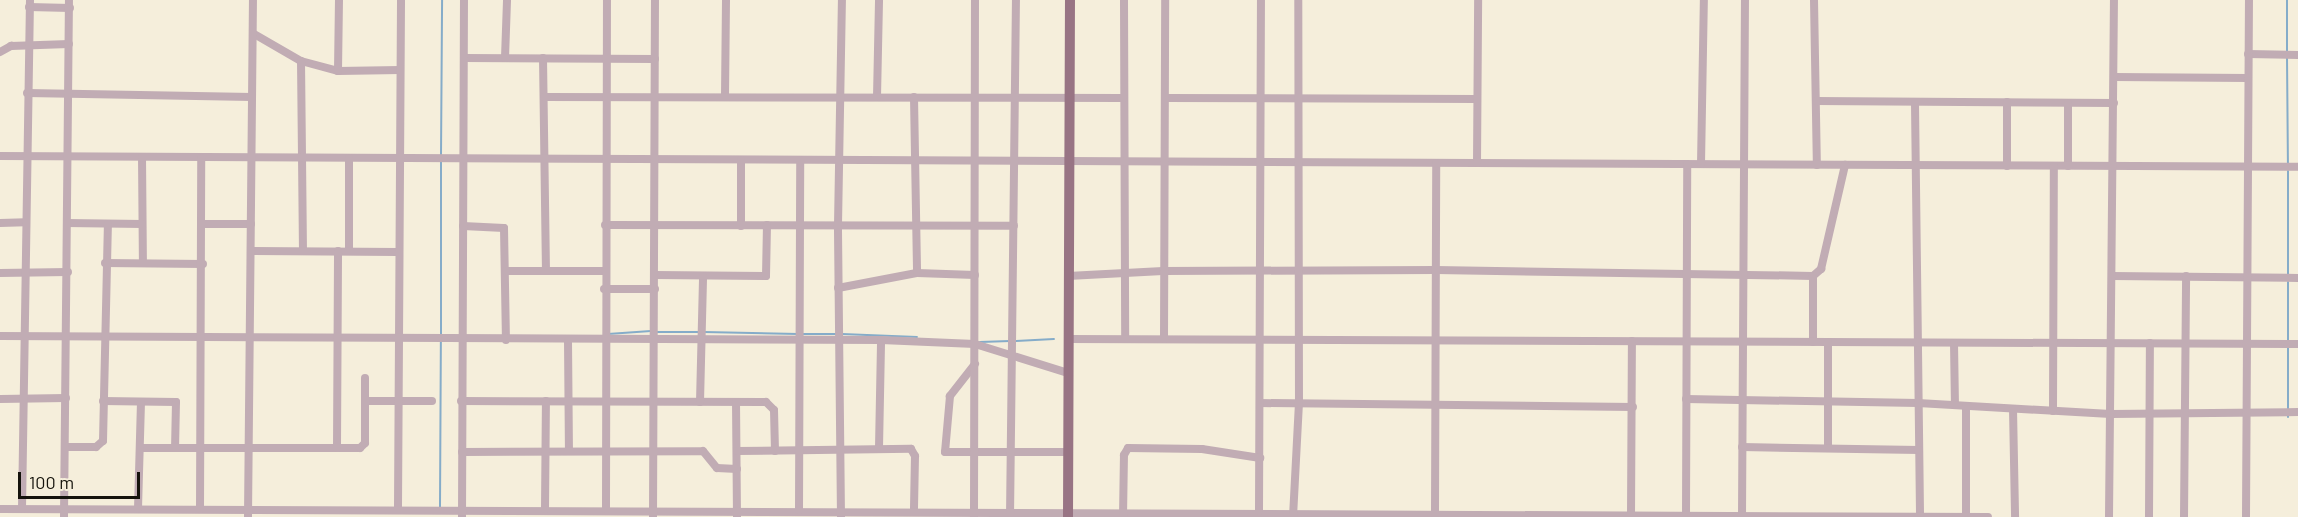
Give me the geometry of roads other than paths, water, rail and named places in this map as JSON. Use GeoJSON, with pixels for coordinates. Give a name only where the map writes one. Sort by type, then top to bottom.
{"type":"FeatureCollection","features":[{"type":"Feature","properties":{"kind":"main road"},"geometry":{"type":"LineString","coordinates":[[1068,516],[1070,0]]}},
{"type":"Feature","properties":{"kind":"street"},"geometry":{"type":"LineString","coordinates":[[248,517],[253,0]]}},
{"type":"Feature","properties":{"kind":"street"},"geometry":{"type":"LineString","coordinates":[[338,71],[339,0]]}},
{"type":"Feature","properties":{"kind":"street"},"geometry":{"type":"LineString","coordinates":[[398,508],[398,158],[401,0]]}},
{"type":"Feature","properties":{"kind":"street"},"geometry":{"type":"LineString","coordinates":[[462,513],[464,0]]}},
{"type":"Feature","properties":{"kind":"street"},"geometry":{"type":"LineString","coordinates":[[505,58],[507,0]]}},
{"type":"Feature","properties":{"kind":"street"},"geometry":{"type":"LineString","coordinates":[[606,509],[604,271],[607,0]]}},
{"type":"Feature","properties":{"kind":"street"},"geometry":{"type":"LineString","coordinates":[[654,513],[655,0]]}},
{"type":"Feature","properties":{"kind":"street"},"geometry":{"type":"LineString","coordinates":[[725,96],[726,0]]}},
{"type":"Feature","properties":{"kind":"street"},"geometry":{"type":"LineString","coordinates":[[841,514],[838,225],[842,160],[842,0]]}},
{"type":"Feature","properties":{"kind":"street"},"geometry":{"type":"LineString","coordinates":[[877,97],[879,0]]}},
{"type":"Feature","properties":{"kind":"street"},"geometry":{"type":"LineString","coordinates":[[974,515],[976,453],[975,0]]}},
{"type":"Feature","properties":{"kind":"street"},"geometry":{"type":"LineString","coordinates":[[1010,515],[1016,0]]}},
{"type":"Feature","properties":{"kind":"street"},"geometry":{"type":"LineString","coordinates":[[1124,0],[1125,339]]}},
{"type":"Feature","properties":{"kind":"street"},"geometry":{"type":"LineString","coordinates":[[1164,339],[1165,0]]}},
{"type":"Feature","properties":{"kind":"street"},"geometry":{"type":"LineString","coordinates":[[1259,511],[1261,0]]}},
{"type":"Feature","properties":{"kind":"street"},"geometry":{"type":"LineString","coordinates":[[1293,514],[1299,404],[1298,0]]}},
{"type":"Feature","properties":{"kind":"street"},"geometry":{"type":"LineString","coordinates":[[1477,163],[1478,0]]}},
{"type":"Feature","properties":{"kind":"street"},"geometry":{"type":"LineString","coordinates":[[1701,164],[1704,0]]}},
{"type":"Feature","properties":{"kind":"street"},"geometry":{"type":"LineString","coordinates":[[1742,516],[1745,0]]}},
{"type":"Feature","properties":{"kind":"street"},"geometry":{"type":"LineString","coordinates":[[1814,0],[1817,165]]}},
{"type":"Feature","properties":{"kind":"street"},"geometry":{"type":"LineString","coordinates":[[2109,517],[2114,0]]}},
{"type":"Feature","properties":{"kind":"street"},"geometry":{"type":"LineString","coordinates":[[2247,517],[2249,0]]}},
{"type":"Feature","properties":{"kind":"street"},"geometry":{"type":"LineString","coordinates":[[22,509],[25,157],[29,3],[69,4],[64,514]]}},
{"type":"Feature","properties":{"kind":"street"},"geometry":{"type":"LineString","coordinates":[[254,34],[301,62],[338,71],[400,70]]}},
{"type":"Feature","properties":{"kind":"street"},"geometry":{"type":"LineString","coordinates":[[0,52],[29,45],[69,44]]}},
{"type":"Feature","properties":{"kind":"street"},"geometry":{"type":"LineString","coordinates":[[2248,54],[2298,55]]}},
{"type":"Feature","properties":{"kind":"street"},"geometry":{"type":"LineString","coordinates":[[464,58],[655,59]]}},
{"type":"Feature","properties":{"kind":"street"},"geometry":{"type":"LineString","coordinates":[[543,58],[546,270]]}},
{"type":"Feature","properties":{"kind":"street"},"geometry":{"type":"LineString","coordinates":[[301,62],[303,251]]}},
{"type":"Feature","properties":{"kind":"street"},"geometry":{"type":"LineString","coordinates":[[2114,77],[2248,78]]}},
{"type":"Feature","properties":{"kind":"street"},"geometry":{"type":"LineString","coordinates":[[27,93],[252,98]]}},
{"type":"Feature","properties":{"kind":"street"},"geometry":{"type":"LineString","coordinates":[[544,97],[1123,98]]}},
{"type":"Feature","properties":{"kind":"street"},"geometry":{"type":"LineString","coordinates":[[914,97],[917,273]]}},
{"type":"Feature","properties":{"kind":"street"},"geometry":{"type":"LineString","coordinates":[[1165,98],[1477,99]]}},
{"type":"Feature","properties":{"kind":"street"},"geometry":{"type":"LineString","coordinates":[[1816,101],[1915,104],[2114,103]]}},
{"type":"Feature","properties":{"kind":"street"},"geometry":{"type":"LineString","coordinates":[[2007,102],[2007,166]]}},
{"type":"Feature","properties":{"kind":"street"},"geometry":{"type":"LineString","coordinates":[[2067,103],[2068,166]]}},
{"type":"Feature","properties":{"kind":"street"},"geometry":{"type":"LineString","coordinates":[[1915,104],[1920,517]]}},
{"type":"Feature","properties":{"kind":"street"},"geometry":{"type":"LineString","coordinates":[[0,156],[2298,167]]}},
{"type":"Feature","properties":{"kind":"street"},"geometry":{"type":"LineString","coordinates":[[142,157],[143,264]]}},
{"type":"Feature","properties":{"kind":"street"},"geometry":{"type":"LineString","coordinates":[[200,509],[203,264],[201,158]]}},
{"type":"Feature","properties":{"kind":"street"},"geometry":{"type":"LineString","coordinates":[[349,158],[349,251]]}},
{"type":"Feature","properties":{"kind":"street"},"geometry":{"type":"LineString","coordinates":[[741,160],[741,226]]}},
{"type":"Feature","properties":{"kind":"street"},"geometry":{"type":"LineString","coordinates":[[800,160],[798,339],[800,510]]}},
{"type":"Feature","properties":{"kind":"street"},"geometry":{"type":"LineString","coordinates":[[1436,163],[1436,514]]}},
{"type":"Feature","properties":{"kind":"street"},"geometry":{"type":"LineString","coordinates":[[1686,516],[1688,164]]}},
{"type":"Feature","properties":{"kind":"street"},"geometry":{"type":"LineString","coordinates":[[1068,276],[1163,271],[1436,270],[1813,276],[1821,269],[1845,165]]}},
{"type":"Feature","properties":{"kind":"street"},"geometry":{"type":"LineString","coordinates":[[2053,411],[2054,166]]}},
{"type":"Feature","properties":{"kind":"street"},"geometry":{"type":"LineString","coordinates":[[0,223],[25,222]]}},
{"type":"Feature","properties":{"kind":"street"},"geometry":{"type":"LineString","coordinates":[[67,223],[142,224]]}},
{"type":"Feature","properties":{"kind":"street"},"geometry":{"type":"LineString","coordinates":[[65,447],[102,444],[105,263],[108,224]]}},
{"type":"Feature","properties":{"kind":"street"},"geometry":{"type":"LineString","coordinates":[[202,224],[251,224]]}},
{"type":"Feature","properties":{"kind":"street"},"geometry":{"type":"LineString","coordinates":[[605,225],[655,227],[1014,225]]}},
{"type":"Feature","properties":{"kind":"street"},"geometry":{"type":"LineString","coordinates":[[655,275],[766,276],[767,225]]}},
{"type":"Feature","properties":{"kind":"street"},"geometry":{"type":"LineString","coordinates":[[463,226],[504,228],[507,340]]}},
{"type":"Feature","properties":{"kind":"street"},"geometry":{"type":"LineString","coordinates":[[251,251],[398,252]]}},
{"type":"Feature","properties":{"kind":"street"},"geometry":{"type":"LineString","coordinates":[[337,448],[338,252]]}},
{"type":"Feature","properties":{"kind":"street"},"geometry":{"type":"LineString","coordinates":[[105,263],[203,264]]}},
{"type":"Feature","properties":{"kind":"street"},"geometry":{"type":"LineString","coordinates":[[506,271],[604,271]]}},
{"type":"Feature","properties":{"kind":"street"},"geometry":{"type":"LineString","coordinates":[[0,273],[68,272]]}},
{"type":"Feature","properties":{"kind":"street"},"geometry":{"type":"LineString","coordinates":[[838,288],[917,273],[975,275]]}},
{"type":"Feature","properties":{"kind":"street"},"geometry":{"type":"LineString","coordinates":[[700,402],[703,276]]}},
{"type":"Feature","properties":{"kind":"street"},"geometry":{"type":"LineString","coordinates":[[1813,276],[1813,342]]}},
{"type":"Feature","properties":{"kind":"street"},"geometry":{"type":"LineString","coordinates":[[2112,276],[2298,278]]}},
{"type":"Feature","properties":{"kind":"street"},"geometry":{"type":"LineString","coordinates":[[2184,517],[2186,276]]}},
{"type":"Feature","properties":{"kind":"street"},"geometry":{"type":"LineString","coordinates":[[604,289],[654,289]]}},
{"type":"Feature","properties":{"kind":"street"},"geometry":{"type":"LineString","coordinates":[[0,336],[337,340],[881,340],[975,344],[1068,373]]}},
{"type":"Feature","properties":{"kind":"street"},"geometry":{"type":"LineString","coordinates":[[1068,339],[2298,344]]}},
{"type":"Feature","properties":{"kind":"street"},"geometry":{"type":"LineString","coordinates":[[568,340],[569,450]]}},
{"type":"Feature","properties":{"kind":"street"},"geometry":{"type":"LineString","coordinates":[[879,448],[881,340]]}},
{"type":"Feature","properties":{"kind":"street"},"geometry":{"type":"LineString","coordinates":[[1631,516],[1632,341]]}},
{"type":"Feature","properties":{"kind":"street"},"geometry":{"type":"LineString","coordinates":[[1828,342],[1828,448]]}},
{"type":"Feature","properties":{"kind":"street"},"geometry":{"type":"LineString","coordinates":[[1954,343],[1954,405]]}},
{"type":"Feature","properties":{"kind":"street"},"geometry":{"type":"LineString","coordinates":[[2149,517],[2150,344]]}},
{"type":"Feature","properties":{"kind":"street"},"geometry":{"type":"LineString","coordinates":[[975,364],[950,396],[944,448],[951,453],[1068,453]]}},
{"type":"Feature","properties":{"kind":"street"},"geometry":{"type":"LineString","coordinates":[[140,448],[363,446],[365,378]]}},
{"type":"Feature","properties":{"kind":"street"},"geometry":{"type":"LineString","coordinates":[[0,399],[66,398]]}},
{"type":"Feature","properties":{"kind":"street"},"geometry":{"type":"LineString","coordinates":[[1686,399],[1918,403],[2110,414],[2298,412]]}},
{"type":"Feature","properties":{"kind":"street"},"geometry":{"type":"LineString","coordinates":[[103,401],[176,402],[175,448]]}},
{"type":"Feature","properties":{"kind":"street"},"geometry":{"type":"LineString","coordinates":[[365,401],[432,401]]}},
{"type":"Feature","properties":{"kind":"street"},"geometry":{"type":"LineString","coordinates":[[461,401],[736,402],[771,405],[775,451]]}},
{"type":"Feature","properties":{"kind":"street"},"geometry":{"type":"LineString","coordinates":[[545,509],[546,401]]}},
{"type":"Feature","properties":{"kind":"street"},"geometry":{"type":"LineString","coordinates":[[138,509],[141,402]]}},
{"type":"Feature","properties":{"kind":"street"},"geometry":{"type":"LineString","coordinates":[[736,402],[737,513]]}},
{"type":"Feature","properties":{"kind":"street"},"geometry":{"type":"LineString","coordinates":[[1260,404],[1633,407]]}},
{"type":"Feature","properties":{"kind":"street"},"geometry":{"type":"LineString","coordinates":[[1966,406],[1966,517]]}},
{"type":"Feature","properties":{"kind":"street"},"geometry":{"type":"LineString","coordinates":[[2013,409],[2015,517]]}},
{"type":"Feature","properties":{"kind":"street"},"geometry":{"type":"LineString","coordinates":[[1742,447],[1918,450]]}},
{"type":"Feature","properties":{"kind":"street"},"geometry":{"type":"LineString","coordinates":[[737,451],[879,448],[915,451],[914,510]]}},
{"type":"Feature","properties":{"kind":"street"},"geometry":{"type":"LineString","coordinates":[[1123,515],[1124,455],[1128,448],[1203,449],[1260,458]]}},
{"type":"Feature","properties":{"kind":"street"},"geometry":{"type":"LineString","coordinates":[[462,452],[703,451],[717,468],[737,469]]}},
{"type":"Feature","properties":{"kind":"street"},"geometry":{"type":"LineString","coordinates":[[0,509],[64,514],[138,509],[248,507],[398,508],[462,513],[606,509],[654,513],[800,510],[841,514],[914,510],[974,515],[1068,516],[1229,515],[1259,511],[1293,514],[1476,516],[1988,517]]}},
{"type":"Feature","properties":{"kind":"waterway"},"geometry":{"type":"LineString","coordinates":[[441,156],[442,0]]}},
{"type":"Feature","properties":{"kind":"waterway"},"geometry":{"type":"LineString","coordinates":[[2287,0],[2287,51]]}},
{"type":"Feature","properties":{"kind":"waterway"},"geometry":{"type":"LineString","coordinates":[[2287,57],[2288,165]]}},
{"type":"Feature","properties":{"kind":"waterway"},"geometry":{"type":"LineString","coordinates":[[441,162],[441,336]]}},
{"type":"Feature","properties":{"kind":"waterway"},"geometry":{"type":"LineString","coordinates":[[2288,171],[2288,276]]}},
{"type":"Feature","properties":{"kind":"waterway"},"geometry":{"type":"LineString","coordinates":[[2288,282],[2288,342]]}},
{"type":"Feature","properties":{"kind":"waterway"},"geometry":{"type":"LineString","coordinates":[[608,334],[651,331]]}},
{"type":"Feature","properties":{"kind":"waterway"},"geometry":{"type":"LineString","coordinates":[[656,332],[699,332]]}},
{"type":"Feature","properties":{"kind":"waterway"},"geometry":{"type":"LineString","coordinates":[[704,332],[798,334]]}},
{"type":"Feature","properties":{"kind":"waterway"},"geometry":{"type":"LineString","coordinates":[[803,334],[837,334]]}},
{"type":"Feature","properties":{"kind":"waterway"},"geometry":{"type":"LineString","coordinates":[[842,334],[917,337]]}},
{"type":"Feature","properties":{"kind":"waterway"},"geometry":{"type":"LineString","coordinates":[[1016,341],[1054,339]]}},
{"type":"Feature","properties":{"kind":"waterway"},"geometry":{"type":"LineString","coordinates":[[980,342],[1010,341]]}},
{"type":"Feature","properties":{"kind":"waterway"},"geometry":{"type":"LineString","coordinates":[[440,507],[441,342]]}},
{"type":"Feature","properties":{"kind":"waterway"},"geometry":{"type":"LineString","coordinates":[[2288,348],[2288,417]]}}]}
